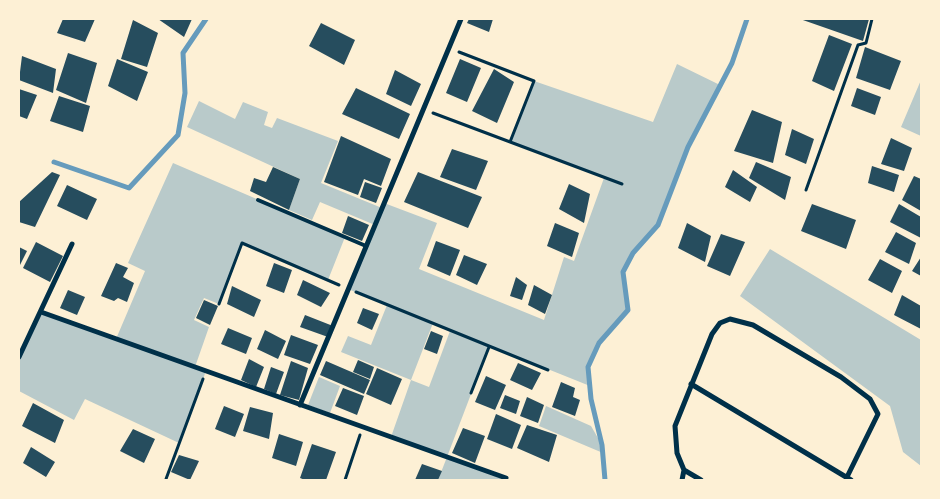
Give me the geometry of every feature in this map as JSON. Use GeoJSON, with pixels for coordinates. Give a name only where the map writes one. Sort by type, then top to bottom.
{"type":"FeatureCollection","features":[{"type":"Feature","properties":{"kind":"street"},"geometry":{"type":"LineString","coordinates":[[300,405],[461,19]]}},
{"type":"Feature","properties":{"kind":"street"},"geometry":{"type":"LineString","coordinates":[[19,357],[72,244]]}},
{"type":"Feature","properties":{"kind":"street"},"geometry":{"type":"LineString","coordinates":[[41,312],[506,478],[505,480]]}},
{"type":"Feature","properties":{"kind":"street"},"geometry":{"type":"LineString","coordinates":[[682,480],[684,470],[677,453],[674,426],[690,384],[712,334],[720,323],[730,319],[753,325],[825,368],[870,399],[878,414],[849,479],[690,384]]}},
{"type":"Feature","properties":{"kind":"street"},"geometry":{"type":"LineString","coordinates":[[684,470],[701,480]]}},
{"type":"Feature","properties":{"kind":"lane"},"geometry":{"type":"LineString","coordinates":[[258,200],[366,246]]}},
{"type":"Feature","properties":{"kind":"path"},"geometry":{"type":"LineString","coordinates":[[806,190],[858,44],[866,43],[872,19]]}},
{"type":"Feature","properties":{"kind":"path"},"geometry":{"type":"LineString","coordinates":[[449,48],[534,81],[510,142]]}},
{"type":"Feature","properties":{"kind":"path"},"geometry":{"type":"LineString","coordinates":[[423,110],[622,184]]}},
{"type":"Feature","properties":{"kind":"path"},"geometry":{"type":"LineString","coordinates":[[219,304],[242,242],[348,289],[548,370]]}},
{"type":"Feature","properties":{"kind":"path"},"geometry":{"type":"LineString","coordinates":[[471,393],[489,347]]}},
{"type":"Feature","properties":{"kind":"path"},"geometry":{"type":"LineString","coordinates":[[166,479],[206,371]]}},
{"type":"Feature","properties":{"kind":"path"},"geometry":{"type":"LineString","coordinates":[[345,480],[362,427]]}},
{"type":"Feature","properties":{"kind":"shaded area"},"geometry":{"type":"Polygon","coordinates":[[[677,64],[720,85],[688,147],[658,225],[633,253],[623,272],[628,310],[599,343],[588,367],[590,386],[433,323],[411,380],[341,352],[348,336],[371,345],[387,305],[348,289],[375,225],[320,202],[312,220],[289,210],[300,179],[187,127],[199,101],[235,119],[243,102],[268,112],[264,125],[272,128],[277,118],[338,141],[321,183],[382,208],[384,203],[437,223],[419,269],[544,320],[564,257],[574,261],[604,178],[510,142],[534,81],[653,122],[677,64]]]}},
{"type":"Feature","properties":{"kind":"shaded area"},"geometry":{"type":"Polygon","coordinates":[[[921,80],[921,136],[901,127],[921,80]]]}},
{"type":"Feature","properties":{"kind":"shaded area"},"geometry":{"type":"Polygon","coordinates":[[[173,163],[345,237],[328,280],[242,243],[219,304],[204,298],[194,320],[209,327],[195,367],[206,371],[179,443],[85,399],[74,420],[19,391],[19,357],[41,312],[116,339],[145,271],[128,263],[173,163]]]}},
{"type":"Feature","properties":{"kind":"shaded area"},"geometry":{"type":"Polygon","coordinates":[[[770,249],[921,340],[921,466],[903,452],[890,406],[740,296],[770,249]]]}},
{"type":"Feature","properties":{"kind":"shaded area"},"geometry":{"type":"Polygon","coordinates":[[[450,331],[489,347],[447,457],[391,437],[411,380],[429,387],[450,331]]]}},
{"type":"Feature","properties":{"kind":"shaded area"},"geometry":{"type":"Polygon","coordinates":[[[319,377],[340,386],[330,413],[308,405],[319,377]]]}},
{"type":"Feature","properties":{"kind":"shaded area"},"geometry":{"type":"Polygon","coordinates":[[[546,406],[591,426],[602,445],[603,453],[539,426],[546,406]]]}},
{"type":"Feature","properties":{"kind":"shaded area"},"geometry":{"type":"Polygon","coordinates":[[[447,457],[505,480],[438,480],[447,457]]]}},
{"type":"Feature","properties":{"kind":"building"},"geometry":{"type":"Polygon","coordinates":[[[63,19],[95,19],[85,42],[57,33],[63,19]]]}},
{"type":"Feature","properties":{"kind":"building"},"geometry":{"type":"Polygon","coordinates":[[[158,19],[192,19],[184,37],[158,19]]]}},
{"type":"Feature","properties":{"kind":"building"},"geometry":{"type":"Polygon","coordinates":[[[469,19],[493,19],[489,32],[467,23],[469,19]]]}},
{"type":"Feature","properties":{"kind":"building"},"geometry":{"type":"Polygon","coordinates":[[[800,19],[869,19],[863,41],[800,19]]]}},
{"type":"Feature","properties":{"kind":"building"},"geometry":{"type":"Polygon","coordinates":[[[133,20],[158,33],[147,67],[121,59],[133,20]]]}},
{"type":"Feature","properties":{"kind":"building"},"geometry":{"type":"Polygon","coordinates":[[[321,23],[355,40],[344,65],[309,46],[321,23]]]}},
{"type":"Feature","properties":{"kind":"building"},"geometry":{"type":"Polygon","coordinates":[[[829,35],[852,44],[834,91],[812,81],[829,35]]]}},
{"type":"Feature","properties":{"kind":"building"},"geometry":{"type":"Polygon","coordinates":[[[865,47],[901,61],[890,90],[856,78],[865,47]]]}},
{"type":"Feature","properties":{"kind":"building"},"geometry":{"type":"Polygon","coordinates":[[[68,53],[97,63],[86,103],[56,90],[68,53]]]}},
{"type":"Feature","properties":{"kind":"building"},"geometry":{"type":"Polygon","coordinates":[[[22,56],[56,69],[53,93],[19,80],[22,56]]]}},
{"type":"Feature","properties":{"kind":"building"},"geometry":{"type":"Polygon","coordinates":[[[117,59],[148,72],[137,101],[108,86],[117,59]]]}},
{"type":"Feature","properties":{"kind":"building"},"geometry":{"type":"Polygon","coordinates":[[[460,59],[481,68],[467,102],[446,93],[460,59]]]}},
{"type":"Feature","properties":{"kind":"building"},"geometry":{"type":"Polygon","coordinates":[[[494,69],[514,82],[497,123],[472,111],[494,69]]]}},
{"type":"Feature","properties":{"kind":"building"},"geometry":{"type":"Polygon","coordinates":[[[395,70],[421,84],[411,106],[386,94],[395,70]]]}},
{"type":"Feature","properties":{"kind":"building"},"geometry":{"type":"Polygon","coordinates":[[[356,88],[410,114],[399,139],[342,114],[356,88]]]}},
{"type":"Feature","properties":{"kind":"building"},"geometry":{"type":"Polygon","coordinates":[[[857,88],[881,97],[875,115],[851,106],[857,88]]]}},
{"type":"Feature","properties":{"kind":"building"},"geometry":{"type":"Polygon","coordinates":[[[19,89],[37,95],[27,119],[19,116],[19,89]]]}},
{"type":"Feature","properties":{"kind":"building"},"geometry":{"type":"Polygon","coordinates":[[[59,96],[90,106],[83,132],[50,121],[59,96]]]}},
{"type":"Feature","properties":{"kind":"building"},"geometry":{"type":"Polygon","coordinates":[[[752,110],[782,122],[773,163],[734,151],[752,110]]]}},
{"type":"Feature","properties":{"kind":"building"},"geometry":{"type":"Polygon","coordinates":[[[792,129],[814,139],[806,164],[785,155],[792,129]]]}},
{"type":"Feature","properties":{"kind":"building"},"geometry":{"type":"Polygon","coordinates":[[[341,136],[391,159],[381,186],[364,179],[358,195],[324,182],[341,136]]]}},
{"type":"Feature","properties":{"kind":"building"},"geometry":{"type":"Polygon","coordinates":[[[891,138],[912,148],[904,171],[881,164],[891,138]]]}},
{"type":"Feature","properties":{"kind":"building"},"geometry":{"type":"Polygon","coordinates":[[[452,149],[488,161],[476,190],[440,177],[452,149]]]}},
{"type":"Feature","properties":{"kind":"building"},"geometry":{"type":"Polygon","coordinates":[[[756,162],[791,177],[785,200],[749,178],[756,162]]]}},
{"type":"Feature","properties":{"kind":"building"},"geometry":{"type":"Polygon","coordinates":[[[872,166],[899,175],[894,192],[868,183],[872,166]]]}},
{"type":"Feature","properties":{"kind":"building"},"geometry":{"type":"Polygon","coordinates":[[[273,167],[300,179],[289,210],[250,191],[254,178],[266,182],[273,167]]]}},
{"type":"Feature","properties":{"kind":"building"},"geometry":{"type":"Polygon","coordinates":[[[733,170],[757,187],[750,202],[725,187],[733,170]]]}},
{"type":"Feature","properties":{"kind":"building"},"geometry":{"type":"Polygon","coordinates":[[[52,172],[60,175],[35,227],[19,222],[19,202],[52,172]]]}},
{"type":"Feature","properties":{"kind":"building"},"geometry":{"type":"Polygon","coordinates":[[[418,172],[482,197],[468,228],[404,202],[418,172]]]}},
{"type":"Feature","properties":{"kind":"building"},"geometry":{"type":"Polygon","coordinates":[[[914,176],[921,179],[921,211],[902,200],[914,176]]]}},
{"type":"Feature","properties":{"kind":"building"},"geometry":{"type":"Polygon","coordinates":[[[365,182],[382,188],[376,203],[360,197],[365,182]]]}},
{"type":"Feature","properties":{"kind":"building"},"geometry":{"type":"Polygon","coordinates":[[[569,184],[590,194],[584,223],[559,209],[569,184]]]}},
{"type":"Feature","properties":{"kind":"building"},"geometry":{"type":"Polygon","coordinates":[[[67,185],[97,199],[87,220],[57,206],[67,185]]]}},
{"type":"Feature","properties":{"kind":"building"},"geometry":{"type":"Polygon","coordinates":[[[812,204],[856,220],[846,249],[801,231],[812,204]]]}},
{"type":"Feature","properties":{"kind":"building"},"geometry":{"type":"Polygon","coordinates":[[[899,204],[921,217],[921,238],[890,222],[899,204]]]}},
{"type":"Feature","properties":{"kind":"building"},"geometry":{"type":"Polygon","coordinates":[[[348,216],[369,225],[362,241],[342,233],[348,216]]]}},
{"type":"Feature","properties":{"kind":"building"},"geometry":{"type":"Polygon","coordinates":[[[555,223],[579,233],[572,257],[547,246],[555,223]]]}},
{"type":"Feature","properties":{"kind":"building"},"geometry":{"type":"Polygon","coordinates":[[[687,223],[711,236],[705,262],[678,248],[687,223]]]}},
{"type":"Feature","properties":{"kind":"building"},"geometry":{"type":"Polygon","coordinates":[[[896,232],[916,243],[909,264],[885,252],[896,232]]]}},
{"type":"Feature","properties":{"kind":"building"},"geometry":{"type":"Polygon","coordinates":[[[721,234],[745,242],[730,276],[707,266],[721,234]]]}},
{"type":"Feature","properties":{"kind":"building"},"geometry":{"type":"Polygon","coordinates":[[[436,241],[460,250],[450,276],[427,266],[436,241]]]}},
{"type":"Feature","properties":{"kind":"building"},"geometry":{"type":"Polygon","coordinates":[[[36,242],[63,256],[50,282],[23,268],[36,242]]]}},
{"type":"Feature","properties":{"kind":"building"},"geometry":{"type":"Polygon","coordinates":[[[19,247],[27,251],[19,267],[19,247]]]}},
{"type":"Feature","properties":{"kind":"building"},"geometry":{"type":"Polygon","coordinates":[[[464,255],[487,264],[477,285],[456,275],[464,255]]]}},
{"type":"Feature","properties":{"kind":"building"},"geometry":{"type":"Polygon","coordinates":[[[921,257],[921,276],[912,271],[921,257]]]}},
{"type":"Feature","properties":{"kind":"building"},"geometry":{"type":"Polygon","coordinates":[[[880,259],[902,271],[892,293],[868,280],[880,259]]]}},
{"type":"Feature","properties":{"kind":"building"},"geometry":{"type":"Polygon","coordinates":[[[116,263],[128,268],[123,277],[134,283],[127,302],[118,298],[114,301],[101,296],[116,263]]]}},
{"type":"Feature","properties":{"kind":"building"},"geometry":{"type":"Polygon","coordinates":[[[274,263],[292,270],[284,293],[266,286],[274,263]]]}},
{"type":"Feature","properties":{"kind":"building"},"geometry":{"type":"Polygon","coordinates":[[[516,277],[527,285],[522,300],[510,296],[516,277]]]}},
{"type":"Feature","properties":{"kind":"building"},"geometry":{"type":"Polygon","coordinates":[[[303,280],[330,293],[321,307],[297,295],[303,280]]]}},
{"type":"Feature","properties":{"kind":"building"},"geometry":{"type":"Polygon","coordinates":[[[534,285],[552,295],[545,314],[528,305],[534,285]]]}},
{"type":"Feature","properties":{"kind":"building"},"geometry":{"type":"Polygon","coordinates":[[[232,286],[261,300],[254,317],[227,304],[232,286]]]}},
{"type":"Feature","properties":{"kind":"building"},"geometry":{"type":"Polygon","coordinates":[[[68,290],[85,297],[77,315],[60,308],[68,290]]]}},
{"type":"Feature","properties":{"kind":"building"},"geometry":{"type":"Polygon","coordinates":[[[902,295],[921,306],[921,329],[894,315],[902,295]]]}},
{"type":"Feature","properties":{"kind":"building"},"geometry":{"type":"Polygon","coordinates":[[[204,300],[218,306],[210,325],[196,318],[204,300]]]}},
{"type":"Feature","properties":{"kind":"building"},"geometry":{"type":"Polygon","coordinates":[[[363,308],[379,314],[372,330],[357,323],[363,308]]]}},
{"type":"Feature","properties":{"kind":"building"},"geometry":{"type":"Polygon","coordinates":[[[305,315],[333,326],[328,337],[300,327],[305,315]]]}},
{"type":"Feature","properties":{"kind":"building"},"geometry":{"type":"Polygon","coordinates":[[[228,328],[252,338],[246,354],[221,344],[228,328]]]}},
{"type":"Feature","properties":{"kind":"building"},"geometry":{"type":"Polygon","coordinates":[[[265,330],[286,341],[278,359],[257,349],[265,330]]]}},
{"type":"Feature","properties":{"kind":"building"},"geometry":{"type":"Polygon","coordinates":[[[431,331],[443,336],[437,354],[424,349],[431,331]]]}},
{"type":"Feature","properties":{"kind":"building"},"geometry":{"type":"Polygon","coordinates":[[[291,335],[318,345],[310,364],[284,355],[291,335]]]}},
{"type":"Feature","properties":{"kind":"building"},"geometry":{"type":"Polygon","coordinates":[[[249,359],[264,367],[256,387],[241,380],[249,359]]]}},
{"type":"Feature","properties":{"kind":"building"},"geometry":{"type":"Polygon","coordinates":[[[358,360],[374,367],[370,379],[353,372],[358,360]]]}},
{"type":"Feature","properties":{"kind":"building"},"geometry":{"type":"Polygon","coordinates":[[[291,361],[308,368],[299,400],[280,395],[291,361]]]}},
{"type":"Feature","properties":{"kind":"building"},"geometry":{"type":"Polygon","coordinates":[[[326,361],[370,380],[364,394],[320,375],[326,361]]]}},
{"type":"Feature","properties":{"kind":"building"},"geometry":{"type":"Polygon","coordinates":[[[518,363],[541,373],[532,390],[510,380],[518,363]]]}},
{"type":"Feature","properties":{"kind":"building"},"geometry":{"type":"Polygon","coordinates":[[[271,367],[284,372],[276,394],[264,389],[271,367]]]}},
{"type":"Feature","properties":{"kind":"building"},"geometry":{"type":"Polygon","coordinates":[[[377,368],[402,379],[391,405],[366,394],[377,368]]]}},
{"type":"Feature","properties":{"kind":"building"},"geometry":{"type":"Polygon","coordinates":[[[486,376],[506,385],[495,410],[475,402],[486,376]]]}},
{"type":"Feature","properties":{"kind":"building"},"geometry":{"type":"Polygon","coordinates":[[[561,382],[575,388],[573,397],[580,400],[575,416],[552,407],[561,382]]]}},
{"type":"Feature","properties":{"kind":"building"},"geometry":{"type":"Polygon","coordinates":[[[343,388],[364,396],[357,415],[335,406],[343,388]]]}},
{"type":"Feature","properties":{"kind":"building"},"geometry":{"type":"Polygon","coordinates":[[[505,395],[520,401],[516,414],[500,408],[505,395]]]}},
{"type":"Feature","properties":{"kind":"building"},"geometry":{"type":"Polygon","coordinates":[[[527,397],[544,405],[538,423],[520,416],[527,397]]]}},
{"type":"Feature","properties":{"kind":"building"},"geometry":{"type":"Polygon","coordinates":[[[33,403],[64,420],[55,443],[22,426],[33,403]]]}},
{"type":"Feature","properties":{"kind":"building"},"geometry":{"type":"Polygon","coordinates":[[[224,406],[244,414],[235,437],[215,429],[224,406]]]}},
{"type":"Feature","properties":{"kind":"building"},"geometry":{"type":"Polygon","coordinates":[[[250,407],[273,413],[269,439],[243,431],[250,407]]]}},
{"type":"Feature","properties":{"kind":"building"},"geometry":{"type":"Polygon","coordinates":[[[496,414],[521,425],[512,449],[487,439],[496,414]]]}},
{"type":"Feature","properties":{"kind":"building"},"geometry":{"type":"Polygon","coordinates":[[[527,425],[557,435],[549,462],[517,448],[527,425]]]}},
{"type":"Feature","properties":{"kind":"building"},"geometry":{"type":"Polygon","coordinates":[[[463,428],[485,436],[475,463],[452,453],[463,428]]]}},
{"type":"Feature","properties":{"kind":"building"},"geometry":{"type":"Polygon","coordinates":[[[133,429],[155,439],[144,463],[120,451],[133,429]]]}},
{"type":"Feature","properties":{"kind":"building"},"geometry":{"type":"Polygon","coordinates":[[[279,434],[303,442],[296,466],[272,458],[279,434]]]}},
{"type":"Feature","properties":{"kind":"building"},"geometry":{"type":"Polygon","coordinates":[[[312,444],[336,452],[326,480],[305,480],[300,478],[312,444]]]}},
{"type":"Feature","properties":{"kind":"building"},"geometry":{"type":"Polygon","coordinates":[[[31,447],[55,462],[46,477],[23,463],[31,447]]]}},
{"type":"Feature","properties":{"kind":"building"},"geometry":{"type":"Polygon","coordinates":[[[179,455],[199,461],[190,480],[171,472],[179,455]]]}},
{"type":"Feature","properties":{"kind":"building"},"geometry":{"type":"Polygon","coordinates":[[[422,464],[442,471],[438,480],[415,480],[422,464]]]}},
{"type":"Feature","properties":{"kind":"waterway"},"geometry":{"type":"LineString","coordinates":[[54,162],[129,188],[178,135],[185,93],[183,53],[206,19]]}},
{"type":"Feature","properties":{"kind":"waterway"},"geometry":{"type":"LineString","coordinates":[[605,480],[602,445],[591,399],[588,367],[599,343],[628,310],[623,272],[633,253],[658,225],[688,147],[732,63],[747,19]]}}]}
